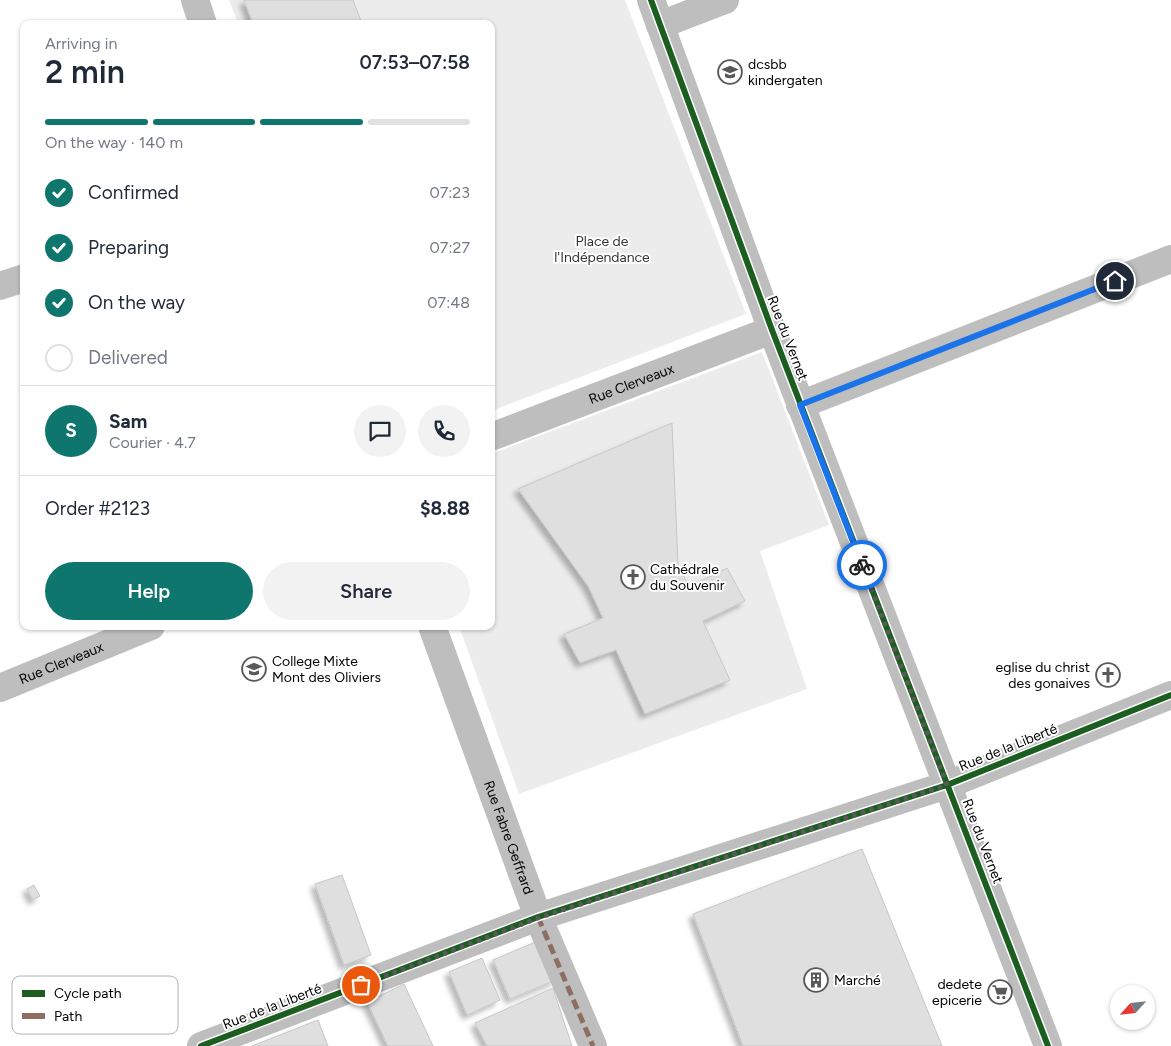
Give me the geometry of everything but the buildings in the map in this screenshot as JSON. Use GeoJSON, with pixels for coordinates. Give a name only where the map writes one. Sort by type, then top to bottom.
{"type":"FeatureCollection","features":[{"type":"Feature","properties":{"kind":"street"},"geometry":{"type":"LineString","coordinates":[[195,0],[202,20]]}},
{"type":"Feature","properties":{"kind":"street"},"geometry":{"type":"LineString","coordinates":[[655,12],[725,0]]}},
{"type":"Feature","properties":{"kind":"street","name":"Rue du Vernet"},"geometry":{"type":"LineString","coordinates":[[655,12],[800,405],[1048,1046]]}},
{"type":"Feature","properties":{"kind":"street"},"geometry":{"type":"LineString","coordinates":[[800,405],[1171,259]]}},
{"type":"Feature","properties":{"kind":"street"},"geometry":{"type":"LineString","coordinates":[[0,286],[20,279]]}},
{"type":"Feature","properties":{"kind":"street","name":"Rue Clerveaux"},"geometry":{"type":"LineString","coordinates":[[495,435],[772,330]]}},
{"type":"Feature","properties":{"kind":"street","name":"Rue Clerveaux"},"geometry":{"type":"LineString","coordinates":[[0,688],[141,630]]}},
{"type":"Feature","properties":{"kind":"street","name":"Rue Fabre Geffrard"},"geometry":{"type":"LineString","coordinates":[[433,630],[538,918],[593,1046]]}},
{"type":"Feature","properties":{"kind":"street","name":"Rue de la Liberté"},"geometry":{"type":"LineString","coordinates":[[201,1046],[538,918],[947,785],[1171,695]]}},
{"type":"Feature","properties":{"kind":"green space"},"geometry":{"type":"Polygon","coordinates":[[[229,0],[244,0],[252,20],[236,20],[229,0]]]}},
{"type":"Feature","properties":{"kind":"green space","name":"Place de l'Indépendance"},"geometry":{"type":"Polygon","coordinates":[[[353,0],[625,0],[746,314],[495,409],[495,20],[360,20],[353,0]]]}},
{"type":"Feature","properties":{"kind":"green space"},"geometry":{"type":"Polygon","coordinates":[[[762,352],[829,525],[760,551],[807,689],[519,794],[460,630],[495,630],[495,452],[762,352]],[[672,423],[518,489],[588,586],[603,618],[564,634],[580,662],[616,650],[645,714],[729,680],[703,621],[745,601],[727,568],[689,587],[678,564],[672,423]]]}},
{"type":"Feature","properties":{"kind":"marked path"},"geometry":{"type":"LineString","coordinates":[[538,917],[593,1046]]}},
{"type":"Feature","properties":{"kind":"cycle path"},"geometry":{"type":"LineString","coordinates":[[651,0],[772,330],[1048,1046]]}},
{"type":"Feature","properties":{"kind":"cycle path"},"geometry":{"type":"LineString","coordinates":[[201,1046],[538,917],[947,785],[1171,695]]}},
{"type":"Feature","properties":{"kind":"way so far"},"geometry":{"type":"LineString","coordinates":[[361,985],[538,918],[947,785],[862,565]]}},
{"type":"Feature","properties":{"kind":"place","name":"dcsbb kindergaten"},"geometry":{"type":"Point","coordinates":[730,72]}},
{"type":"Feature","properties":{"kind":"place","name":"Cathédrale du Souvenir"},"geometry":{"type":"Point","coordinates":[633,577]}},
{"type":"Feature","properties":{"kind":"place","name":"College Mixte Mont des Oliviers"},"geometry":{"type":"Point","coordinates":[254,669]}},
{"type":"Feature","properties":{"kind":"place","name":"eglise du christ des gonaives"},"geometry":{"type":"Point","coordinates":[1108,675]}},
{"type":"Feature","properties":{"kind":"place","name":"Marché"},"geometry":{"type":"Point","coordinates":[816,980]}},
{"type":"Feature","properties":{"kind":"place","name":"dedete epicerie"},"geometry":{"type":"Point","coordinates":[1000,992]}},
{"type":"Feature","properties":{"kind":"route"},"geometry":{"type":"LineString","coordinates":[[862,565],[800,405],[1115,281]]}}]}
